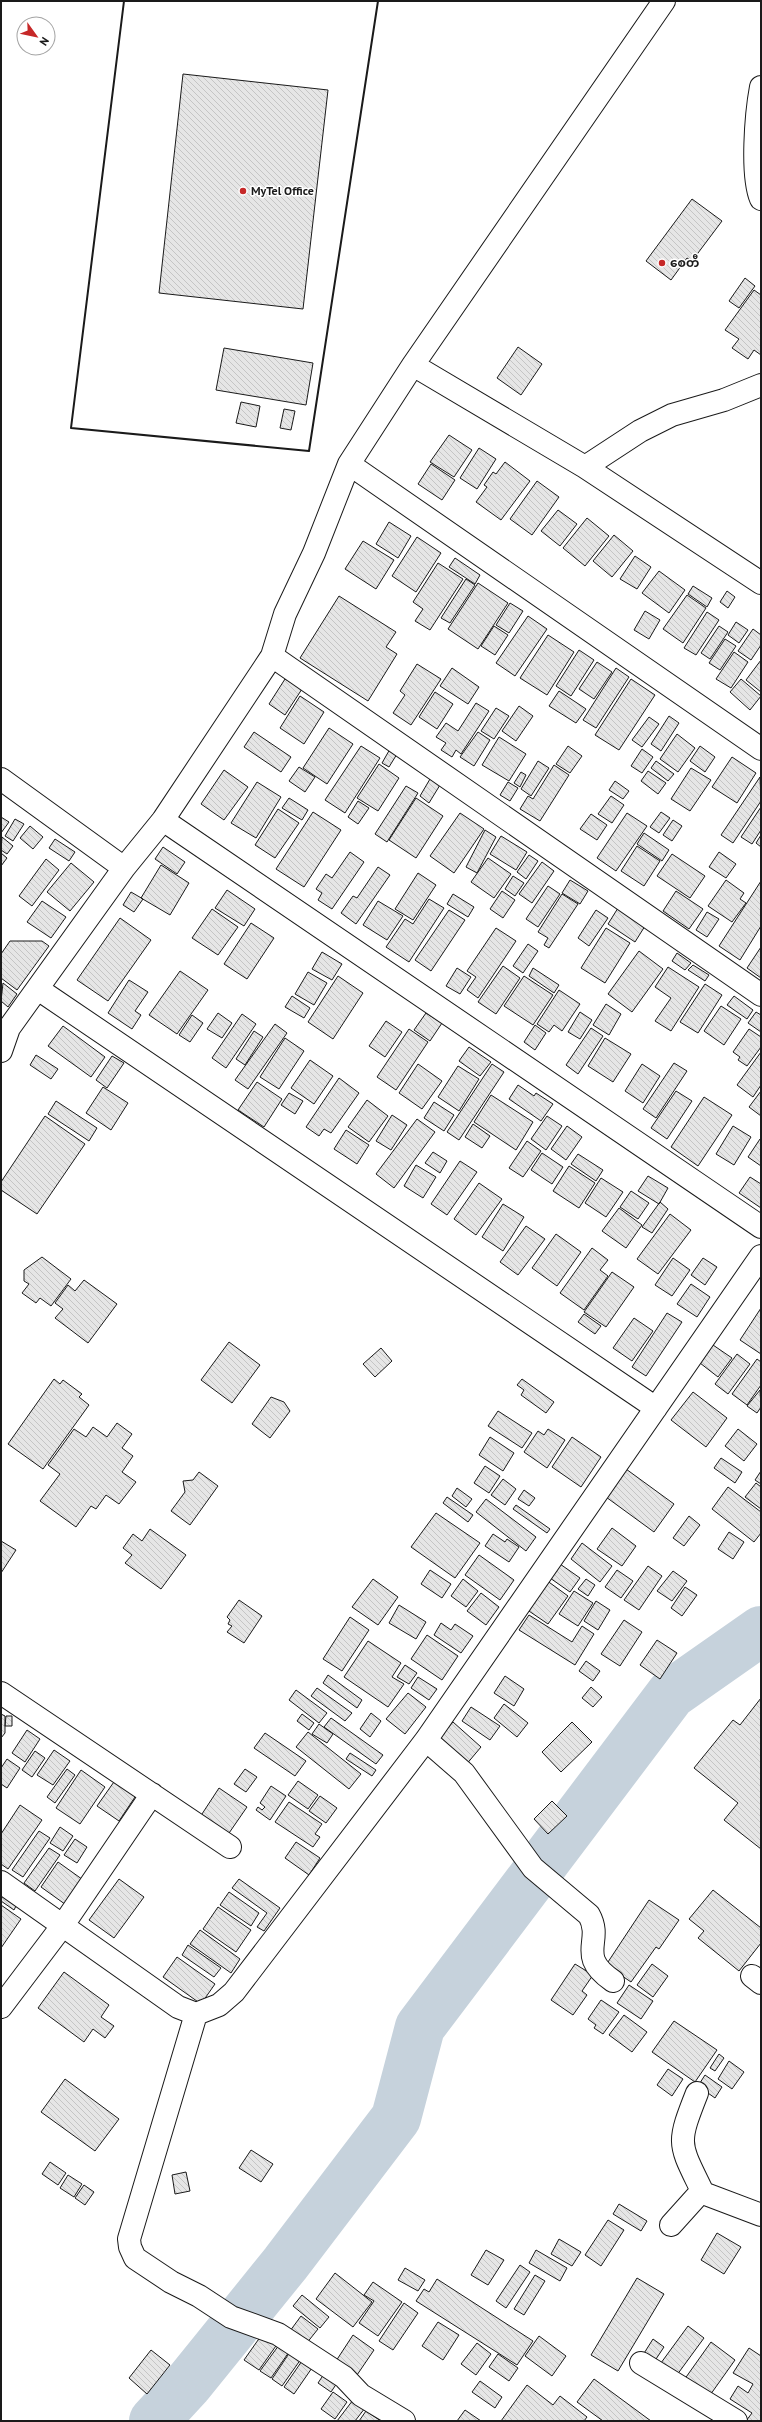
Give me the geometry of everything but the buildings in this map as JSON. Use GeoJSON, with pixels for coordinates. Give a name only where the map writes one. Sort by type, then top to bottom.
{"type":"FeatureCollection","features":[{"type":"Feature","properties":{"kind":"street"},"geometry":{"type":"LineString","coordinates":[[1,1051],[5,1025],[38,989],[124,868],[163,820],[272,656],[286,614],[314,553],[349,464],[413,365],[664,1]]}},
{"type":"Feature","properties":{"kind":"street"},"geometry":{"type":"LineString","coordinates":[[761,87],[758,105],[756,172],[761,199]]}},
{"type":"Feature","properties":{"kind":"street"},"geometry":{"type":"LineString","coordinates":[[413,365],[585,467],[761,583]]}},
{"type":"Feature","properties":{"kind":"street"},"geometry":{"type":"LineString","coordinates":[[585,467],[640,431],[672,415],[724,400],[761,385]]}},
{"type":"Feature","properties":{"kind":"street"},"geometry":{"type":"LineString","coordinates":[[349,464],[761,749]]}},
{"type":"Feature","properties":{"kind":"street"},"geometry":{"type":"LineString","coordinates":[[272,656],[761,995]]}},
{"type":"Feature","properties":{"kind":"street"},"geometry":{"type":"LineString","coordinates":[[1,779],[124,868]]}},
{"type":"Feature","properties":{"kind":"street"},"geometry":{"type":"LineString","coordinates":[[163,820],[761,1227]]}},
{"type":"Feature","properties":{"kind":"street"},"geometry":{"type":"LineString","coordinates":[[38,989],[656,1408]]}},
{"type":"Feature","properties":{"kind":"street"},"geometry":{"type":"LineString","coordinates":[[1,1882],[178,2007],[196,2014],[219,2005],[234,1992],[426,1740],[761,1256]]}},
{"type":"Feature","properties":{"kind":"street"},"geometry":{"type":"LineString","coordinates":[[1,1693],[230,1847]]}},
{"type":"Feature","properties":{"kind":"street"},"geometry":{"type":"LineString","coordinates":[[426,1740],[464,1773],[533,1868],[589,1915],[593,1923],[591,1952],[595,1966],[613,1981]]}},
{"type":"Feature","properties":{"kind":"street"},"geometry":{"type":"LineString","coordinates":[[1,2007],[63,1925],[152,1794]]}},
{"type":"Feature","properties":{"kind":"street"},"geometry":{"type":"LineString","coordinates":[[196,2014],[133,2229],[130,2247],[135,2258],[171,2282],[199,2296],[231,2317],[278,2334],[344,2377],[361,2395],[404,2421]]}},
{"type":"Feature","properties":{"kind":"street"},"geometry":{"type":"LineString","coordinates":[[697,2093],[683,2129],[682,2144],[683,2153],[703,2193],[761,2215]]}},
{"type":"Feature","properties":{"kind":"street"},"geometry":{"type":"LineString","coordinates":[[671,2225],[693,2200],[703,2193]]}},
{"type":"Feature","properties":{"kind":"street"},"geometry":{"type":"LineString","coordinates":[[641,2363],[736,2421]]}},
{"type":"Feature","properties":{"kind":"waterway"},"geometry":{"type":"LineString","coordinates":[[154,2421],[188,2384],[285,2264],[396,2118],[420,2027],[671,1694],[761,1631]]}},
{"type":"Feature","properties":{"kind":"wall"},"geometry":{"type":"LineString","coordinates":[[124,1],[71,428],[309,451],[378,1]]}},
{"type":"Feature","properties":{"kind":"place","name":"MyTel Office"},"geometry":{"type":"Point","coordinates":[243,191]}},
{"type":"Feature","properties":{"kind":"place","name":"စေတီ"},"geometry":{"type":"Point","coordinates":[662,263]}}]}
